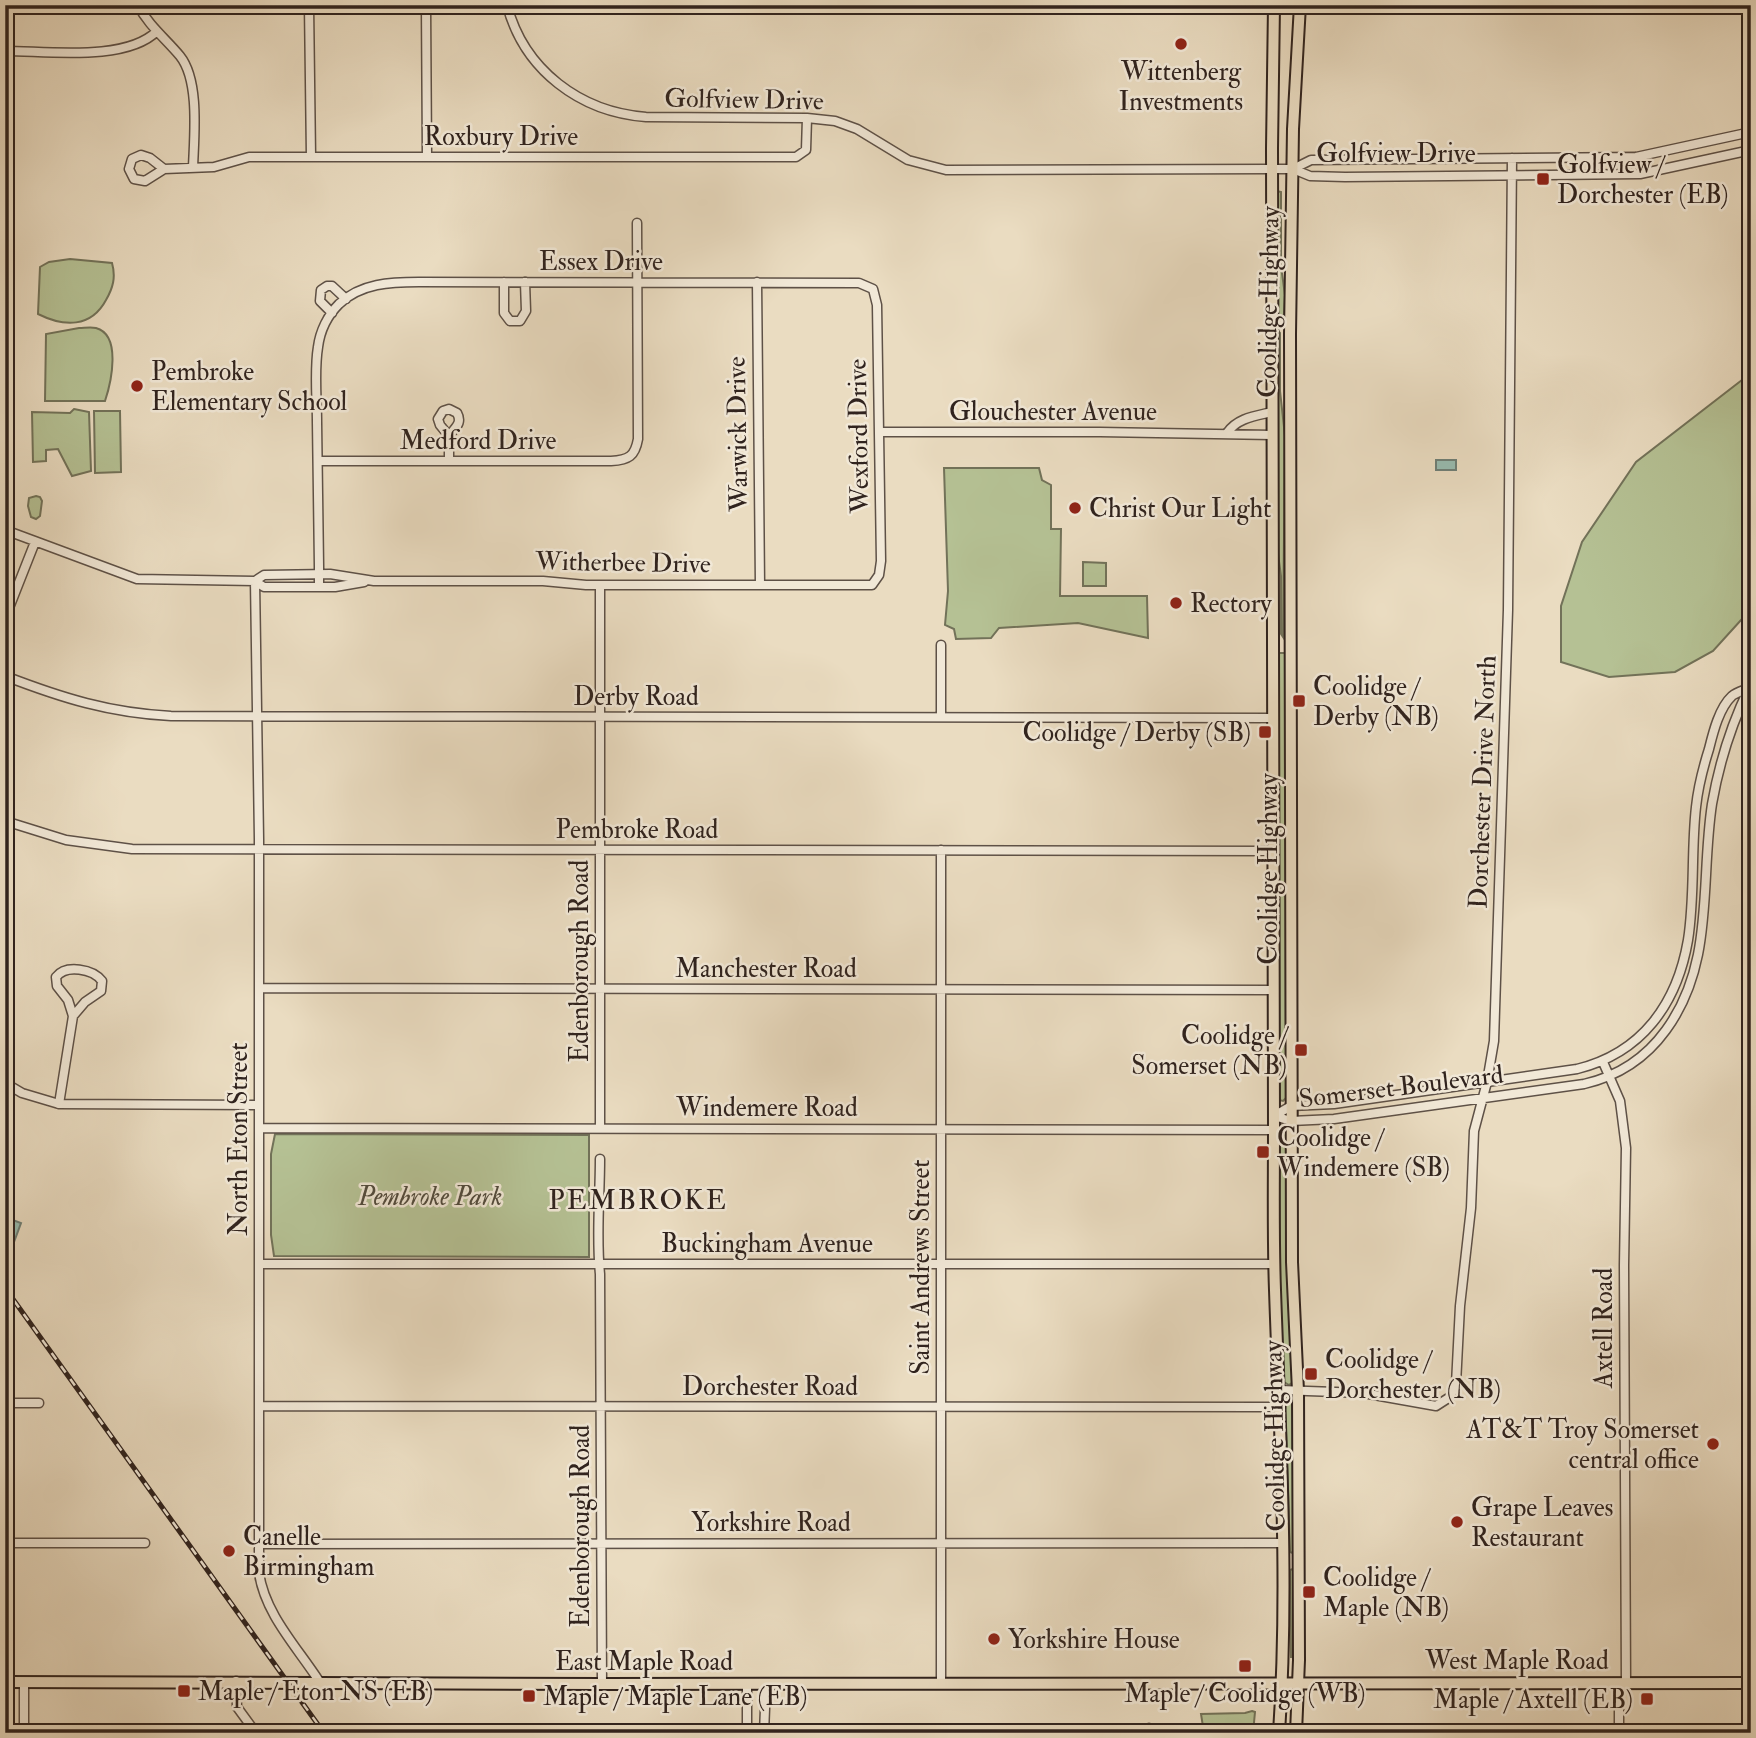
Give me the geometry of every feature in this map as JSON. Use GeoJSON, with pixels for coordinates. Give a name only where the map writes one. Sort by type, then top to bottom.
{"type":"FeatureCollection","features":[{"type":"Feature","properties":{"kind":"main road","name":"Coolidge Highway"},"geometry":{"type":"LineString","coordinates":[[1274,5],[1273,990],[1275,1264],[1284,1562],[1279,1733]]}},
{"type":"Feature","properties":{"kind":"main road","name":"Coolidge Highway"},"geometry":{"type":"LineString","coordinates":[[1296,1733],[1299,1562],[1298,1391],[1292,1262],[1290,334],[1300,5]]}},
{"type":"Feature","properties":{"kind":"main road"},"geometry":{"type":"LineString","coordinates":[[1273,325],[1287,325],[1290,334]]}},
{"type":"Feature","properties":{"kind":"main road"},"geometry":{"type":"LineString","coordinates":[[1272,637],[1281,644],[1290,643]]}},
{"type":"Feature","properties":{"kind":"main road"},"geometry":{"type":"LineString","coordinates":[[1284,1562],[1299,1562]]}},
{"type":"Feature","properties":{"kind":"main road","name":"East Maple Road"},"geometry":{"type":"LineString","coordinates":[[5,1682],[1282,1684]]}},
{"type":"Feature","properties":{"kind":"main road","name":"West Maple Road"},"geometry":{"type":"LineString","coordinates":[[1282,1684],[1751,1684]]}},
{"type":"Feature","properties":{"kind":"street"},"geometry":{"type":"LineString","coordinates":[[138,5],[181,57],[191,78],[193,168]]}},
{"type":"Feature","properties":{"kind":"street"},"geometry":{"type":"LineString","coordinates":[[309,5],[311,157]]}},
{"type":"Feature","properties":{"kind":"street"},"geometry":{"type":"LineString","coordinates":[[426,5],[427,157]]}},
{"type":"Feature","properties":{"kind":"street","name":"Golfview Drive"},"geometry":{"type":"LineString","coordinates":[[507,5],[519,38],[545,74],[575,96],[599,108],[621,115],[646,117],[807,118],[846,125],[908,160],[946,170],[1293,169],[1310,176],[1640,174],[1751,150]]}},
{"type":"Feature","properties":{"kind":"street"},"geometry":{"type":"LineString","coordinates":[[5,51],[110,51],[134,46],[157,31]]}},
{"type":"Feature","properties":{"kind":"street","name":"Roxbury Drive"},"geometry":{"type":"LineString","coordinates":[[164,169],[214,167],[249,157],[796,157],[806,150],[807,118]]}},
{"type":"Feature","properties":{"kind":"street","name":"Golfview Drive"},"geometry":{"type":"LineString","coordinates":[[1293,169],[1311,160],[1636,158],[1751,132]]}},
{"type":"Feature","properties":{"kind":"street","name":"Dorchester Drive North"},"geometry":{"type":"LineString","coordinates":[[1298,1391],[1363,1393],[1436,1406],[1445,1401],[1454,1391],[1456,1384],[1460,1306],[1471,1208],[1475,1122],[1487,1082],[1494,1041],[1508,610],[1511,158]]}},
{"type":"Feature","properties":{"kind":"street"},"geometry":{"type":"LineString","coordinates":[[637,223],[637,282]]}},
{"type":"Feature","properties":{"kind":"street"},"geometry":{"type":"LineString","coordinates":[[504,282],[504,313],[510,321],[515,322],[525,315],[525,282]]}},
{"type":"Feature","properties":{"kind":"street","name":"Medford Drive"},"geometry":{"type":"LineString","coordinates":[[318,461],[626,460],[635,453],[638,439],[637,282]]}},
{"type":"Feature","properties":{"kind":"street","name":"Essex Drive"},"geometry":{"type":"LineString","coordinates":[[335,309],[346,299],[372,286],[386,283],[757,282],[859,283],[870,287]]}},
{"type":"Feature","properties":{"kind":"street","name":"Warwick Drive"},"geometry":{"type":"LineString","coordinates":[[757,282],[760,585]]}},
{"type":"Feature","properties":{"kind":"street"},"geometry":{"type":"LineString","coordinates":[[319,587],[317,349],[324,327],[335,309],[320,301],[321,290],[332,286],[346,299]]}},
{"type":"Feature","properties":{"kind":"street","name":"Wexford Drive"},"geometry":{"type":"LineString","coordinates":[[870,287],[877,298],[881,561],[879,575],[872,585]]}},
{"type":"Feature","properties":{"kind":"street"},"geometry":{"type":"LineString","coordinates":[[1227,433],[1233,424],[1248,417],[1272,412]]}},
{"type":"Feature","properties":{"kind":"street","name":"Glouchester Avenue"},"geometry":{"type":"LineString","coordinates":[[879,432],[1272,435]]}},
{"type":"Feature","properties":{"kind":"street"},"geometry":{"type":"LineString","coordinates":[[449,436],[449,461]]}},
{"type":"Feature","properties":{"kind":"street","name":"Witherbee Drive"},"geometry":{"type":"LineString","coordinates":[[5,530],[137,579],[166,581],[255,581],[264,575],[319,574],[374,581],[872,585]]}},
{"type":"Feature","properties":{"kind":"street"},"geometry":{"type":"LineString","coordinates":[[5,618],[35,542]]}},
{"type":"Feature","properties":{"kind":"street","name":"Witherbee Drive"},"geometry":{"type":"LineString","coordinates":[[255,581],[264,587],[335,587],[374,581]]}},
{"type":"Feature","properties":{"kind":"street","name":"North Eton Street"},"geometry":{"type":"LineString","coordinates":[[255,581],[259,849],[259,1573],[264,1598],[319,1681]]}},
{"type":"Feature","properties":{"kind":"street","name":"Edenborough Road"},"geometry":{"type":"LineString","coordinates":[[600,584],[600,1128]]}},
{"type":"Feature","properties":{"kind":"street"},"geometry":{"type":"LineString","coordinates":[[941,645],[941,717]]}},
{"type":"Feature","properties":{"kind":"street","name":"Derby Road"},"geometry":{"type":"LineString","coordinates":[[5,676],[61,698],[114,711],[171,716],[1273,718]]}},
{"type":"Feature","properties":{"kind":"street","name":"Somerset Boulevard"},"geometry":{"type":"LineString","coordinates":[[1274,1116],[1292,1107],[1334,1104],[1577,1069],[1603,1062],[1628,1048],[1651,1026],[1671,993],[1682,967],[1688,938],[1696,805],[1705,762],[1726,703],[1733,694],[1750,687]]}},
{"type":"Feature","properties":{"kind":"street","name":"Somerset Boulevard"},"geometry":{"type":"LineString","coordinates":[[1274,1116],[1292,1121],[1334,1119],[1584,1084],[1609,1076],[1644,1056],[1668,1027],[1686,996],[1701,947],[1708,847],[1716,784],[1729,736],[1750,687]]}},
{"type":"Feature","properties":{"kind":"street","name":"Pembroke Road"},"geometry":{"type":"LineString","coordinates":[[5,821],[55,837],[111,847],[1273,850]]}},
{"type":"Feature","properties":{"kind":"street","name":"Saint Andrews Street"},"geometry":{"type":"LineString","coordinates":[[941,850],[941,1684]]}},
{"type":"Feature","properties":{"kind":"street"},"geometry":{"type":"LineString","coordinates":[[59,1104],[73,1016],[68,1000],[57,986],[56,977],[59,972],[70,969],[95,974],[102,981],[101,991],[85,1002],[73,1016]]}},
{"type":"Feature","properties":{"kind":"street","name":"Manchester Road"},"geometry":{"type":"LineString","coordinates":[[259,988],[1273,990]]}},
{"type":"Feature","properties":{"kind":"street","name":"Axtell Road"},"geometry":{"type":"LineString","coordinates":[[1603,1062],[1620,1101],[1626,1148],[1623,1683],[1619,1733]]}},
{"type":"Feature","properties":{"kind":"street"},"geometry":{"type":"LineString","coordinates":[[5,1083],[22,1093],[59,1104],[259,1105]]}},
{"type":"Feature","properties":{"kind":"street","name":"Windemere Road"},"geometry":{"type":"LineString","coordinates":[[259,1128],[1274,1130]]}},
{"type":"Feature","properties":{"kind":"street","name":"Edenborough Road"},"geometry":{"type":"LineString","coordinates":[[600,1159],[600,1230],[597,1254],[601,1684]]}},
{"type":"Feature","properties":{"kind":"street","name":"Buckingham Avenue"},"geometry":{"type":"LineString","coordinates":[[259,1264],[1275,1264]]}},
{"type":"Feature","properties":{"kind":"street"},"geometry":{"type":"LineString","coordinates":[[1280,1390],[1298,1391]]}},
{"type":"Feature","properties":{"kind":"street"},"geometry":{"type":"LineString","coordinates":[[5,1403],[39,1403]]}},
{"type":"Feature","properties":{"kind":"street","name":"Dorchester Road"},"geometry":{"type":"LineString","coordinates":[[260,1406],[1280,1407]]}},
{"type":"Feature","properties":{"kind":"street"},"geometry":{"type":"LineString","coordinates":[[5,1543],[145,1543]]}},
{"type":"Feature","properties":{"kind":"street","name":"Yorkshire Road"},"geometry":{"type":"LineString","coordinates":[[258,1544],[1283,1543]]}},
{"type":"Feature","properties":{"kind":"street"},"geometry":{"type":"LineString","coordinates":[[236,1681],[237,1707],[256,1733]]}},
{"type":"Feature","properties":{"kind":"street"},"geometry":{"type":"LineString","coordinates":[[24,1682],[24,1733]]}},
{"type":"Feature","properties":{"kind":"street"},"geometry":{"type":"LineString","coordinates":[[747,1684],[747,1733]]}},
{"type":"Feature","properties":{"kind":"street"},"geometry":{"type":"LineString","coordinates":[[764,1733],[766,1684]]}},
{"type":"Feature","properties":{"kind":"green space"},"geometry":{"type":"Polygon","coordinates":[[[1277,191],[1281,192],[1284,316],[1277,314],[1277,191]]]}},
{"type":"Feature","properties":{"kind":"green space"},"geometry":{"type":"Polygon","coordinates":[[[70,259],[112,263],[114,278],[106,300],[93,316],[67,323],[38,314],[40,267],[49,262],[70,259]]]}},
{"type":"Feature","properties":{"kind":"green space"},"geometry":{"type":"Polygon","coordinates":[[[96,328],[104,332],[109,340],[112,360],[105,401],[45,401],[46,334],[96,328]]]}},
{"type":"Feature","properties":{"kind":"green space"},"geometry":{"type":"Polygon","coordinates":[[[1278,331],[1285,436],[1283,637],[1281,576],[1276,539],[1278,331]]]}},
{"type":"Feature","properties":{"kind":"green space"},"geometry":{"type":"Polygon","coordinates":[[[1751,373],[1751,609],[1713,651],[1675,672],[1609,677],[1561,662],[1561,606],[1582,542],[1636,462],[1751,373]]]}},
{"type":"Feature","properties":{"kind":"green space"},"geometry":{"type":"Polygon","coordinates":[[[74,409],[89,412],[91,471],[72,476],[58,449],[46,450],[46,461],[33,462],[32,412],[70,413],[74,409]]]}},
{"type":"Feature","properties":{"kind":"green space"},"geometry":{"type":"Polygon","coordinates":[[[94,411],[120,411],[121,472],[95,473],[94,411]]]}},
{"type":"Feature","properties":{"kind":"green space"},"geometry":{"type":"Polygon","coordinates":[[[944,468],[1039,468],[1042,480],[1051,485],[1051,529],[1061,529],[1060,596],[1147,596],[1148,638],[1078,623],[999,628],[991,638],[956,639],[954,629],[945,625],[948,591],[944,468]]]}},
{"type":"Feature","properties":{"kind":"green space"},"geometry":{"type":"Polygon","coordinates":[[[36,496],[42,501],[40,516],[36,519],[31,517],[28,506],[29,498],[36,496]]]}},
{"type":"Feature","properties":{"kind":"green space"},"geometry":{"type":"Polygon","coordinates":[[[1083,562],[1106,563],[1106,586],[1083,586],[1083,562]]]}},
{"type":"Feature","properties":{"kind":"green space"},"geometry":{"type":"Polygon","coordinates":[[[1277,653],[1285,653],[1287,1097],[1283,1101],[1279,1100],[1277,653]]]}},
{"type":"Feature","properties":{"kind":"green space"},"geometry":{"type":"Polygon","coordinates":[[[1282,1124],[1287,1127],[1288,1296],[1293,1382],[1289,1385],[1284,1382],[1280,1299],[1279,1126],[1282,1124]]]}},
{"type":"Feature","properties":{"kind":"green space","name":"Pembroke Park"},"geometry":{"type":"Polygon","coordinates":[[[275,1134],[589,1135],[589,1257],[274,1256],[271,1235],[271,1154],[275,1134]]]}},
{"type":"Feature","properties":{"kind":"green space"},"geometry":{"type":"Polygon","coordinates":[[[1287,1397],[1293,1400],[1293,1553],[1290,1552],[1287,1397]]]}},
{"type":"Feature","properties":{"kind":"green space"},"geometry":{"type":"Polygon","coordinates":[[[1293,1569],[1295,1657],[1291,1657],[1290,1570],[1293,1569]]]}},
{"type":"Feature","properties":{"kind":"green space"},"geometry":{"type":"Polygon","coordinates":[[[1255,1712],[1253,1733],[1204,1733],[1201,1714],[1255,1712]]]}},
{"type":"Feature","properties":{"kind":"green space"},"geometry":{"type":"Polygon","coordinates":[[[530,1725],[607,1726],[607,1733],[530,1733],[530,1725]]]}},
{"type":"Feature","properties":{"kind":"water"},"geometry":{"type":"Polygon","coordinates":[[[1436,460],[1456,460],[1456,470],[1436,470],[1436,460]]]}},
{"type":"Feature","properties":{"kind":"water"},"geometry":{"type":"Polygon","coordinates":[[[10,1219],[21,1223],[14,1242],[5,1239],[10,1219]]]}},
{"type":"Feature","properties":{"kind":"railway"},"geometry":{"type":"LineString","coordinates":[[5,1288],[324,1733]]}},
{"type":"Feature","properties":{"kind":"place","name":"Wittenberg Investments"},"geometry":{"type":"Point","coordinates":[1181,44]}},
{"type":"Feature","properties":{"kind":"place","name":"Golfview / Dorchester (EB)"},"geometry":{"type":"Point","coordinates":[1543,179]}},
{"type":"Feature","properties":{"kind":"place","name":"Pembroke Elementary School"},"geometry":{"type":"Point","coordinates":[137,386]}},
{"type":"Feature","properties":{"kind":"place","name":"Christ Our Light"},"geometry":{"type":"Point","coordinates":[1075,508]}},
{"type":"Feature","properties":{"kind":"place","name":"Rectory"},"geometry":{"type":"Point","coordinates":[1176,603]}},
{"type":"Feature","properties":{"kind":"place","name":"Coolidge / Derby (NB)"},"geometry":{"type":"Point","coordinates":[1299,701]}},
{"type":"Feature","properties":{"kind":"place","name":"Coolidge / Derby (SB)"},"geometry":{"type":"Point","coordinates":[1265,732]}},
{"type":"Feature","properties":{"kind":"place","name":"Coolidge / Somerset (NB)"},"geometry":{"type":"Point","coordinates":[1301,1050]}},
{"type":"Feature","properties":{"kind":"place","name":"Coolidge / Windemere (SB)"},"geometry":{"type":"Point","coordinates":[1263,1152]}},
{"type":"Feature","properties":{"kind":"place","name":"Coolidge / Dorchester (NB)"},"geometry":{"type":"Point","coordinates":[1311,1374]}},
{"type":"Feature","properties":{"kind":"place","name":"AT&T Troy Somerset central office"},"geometry":{"type":"Point","coordinates":[1713,1444]}},
{"type":"Feature","properties":{"kind":"place","name":"Grape Leaves Restaurant"},"geometry":{"type":"Point","coordinates":[1457,1522]}},
{"type":"Feature","properties":{"kind":"place","name":"Canelle Birmingham"},"geometry":{"type":"Point","coordinates":[229,1551]}},
{"type":"Feature","properties":{"kind":"place","name":"Coolidge / Maple (NB)"},"geometry":{"type":"Point","coordinates":[1309,1592]}},
{"type":"Feature","properties":{"kind":"place","name":"Yorkshire House"},"geometry":{"type":"Point","coordinates":[994,1639]}},
{"type":"Feature","properties":{"kind":"place","name":"Maple / Coolidge (WB)"},"geometry":{"type":"Point","coordinates":[1245,1666]}},
{"type":"Feature","properties":{"kind":"place","name":"Maple / Eton NS (EB)"},"geometry":{"type":"Point","coordinates":[184,1691]}},
{"type":"Feature","properties":{"kind":"place","name":"Maple / Maple Lane (EB)"},"geometry":{"type":"Point","coordinates":[529,1696]}},
{"type":"Feature","properties":{"kind":"place","name":"Maple / Axtell (EB)"},"geometry":{"type":"Point","coordinates":[1647,1699]}},
{"type":"Feature","properties":{"kind":"district","name":"PEMBROKE"},"geometry":{"type":"Point","coordinates":[638,1199]}}]}
